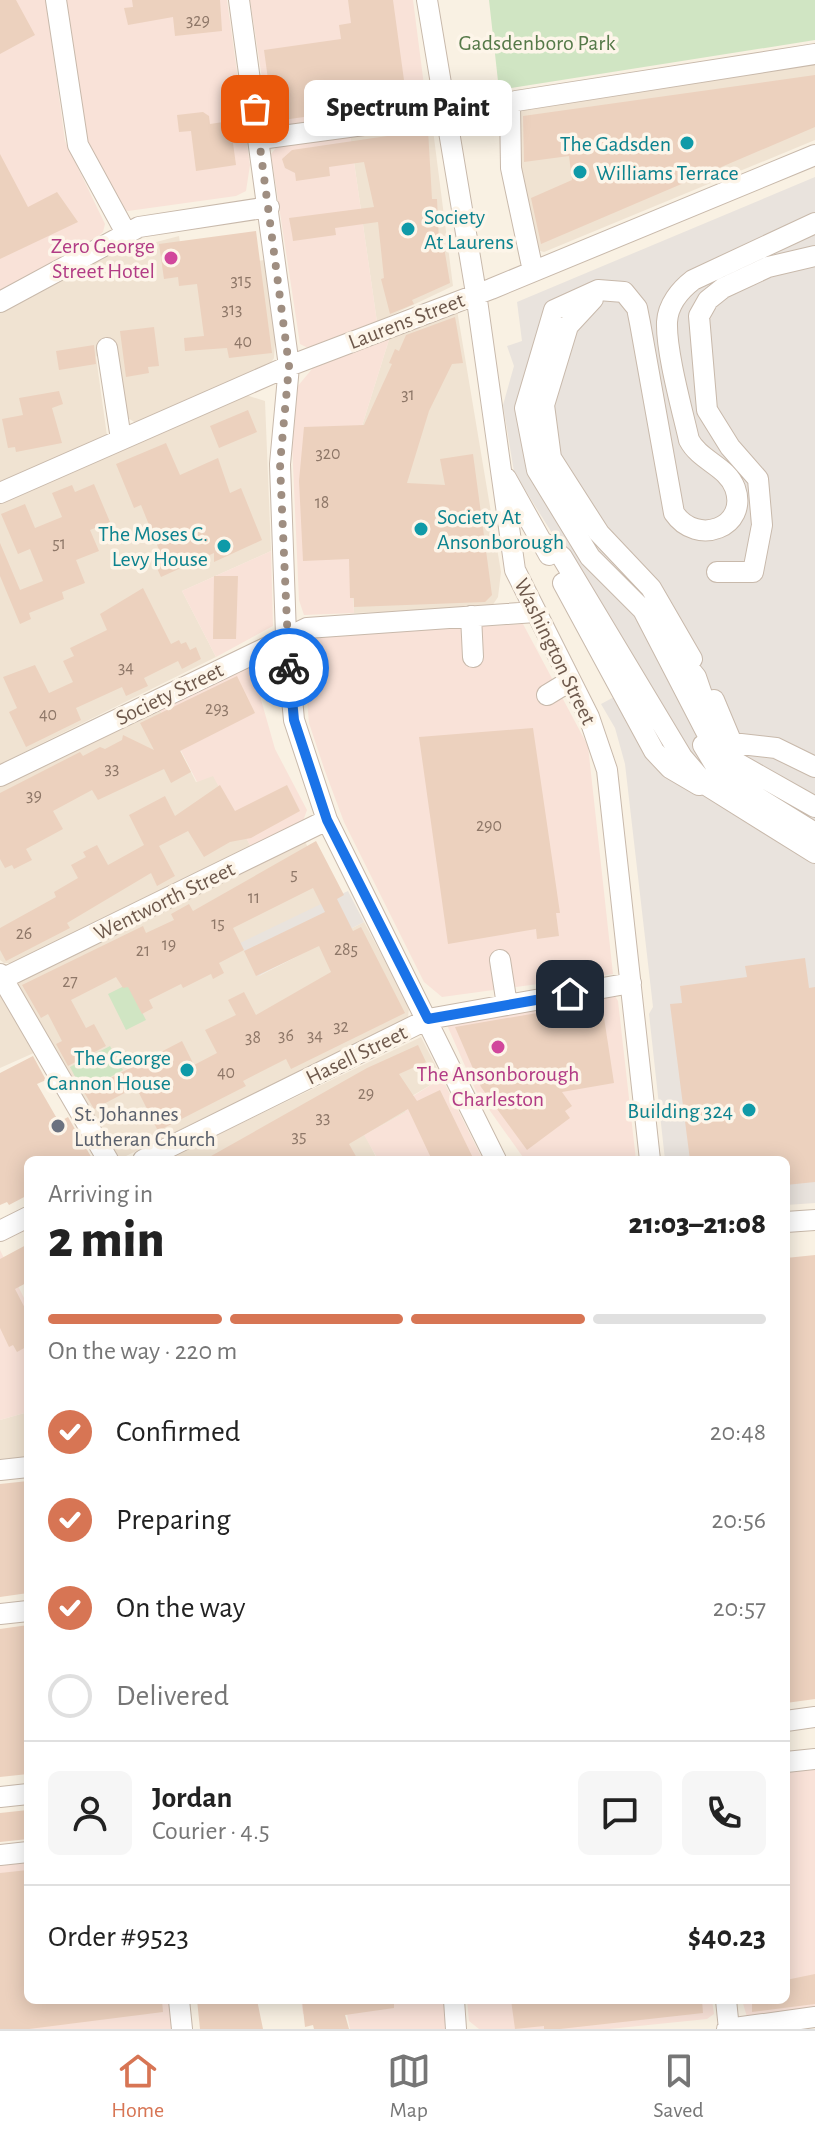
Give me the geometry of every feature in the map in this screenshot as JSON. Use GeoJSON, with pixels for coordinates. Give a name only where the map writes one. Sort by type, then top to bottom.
{"type":"FeatureCollection","features":[{"type":"Feature","properties":{"kind":"street"},"geometry":{"type":"LineString","coordinates":[[56,0],[78,145],[126,233]]}},
{"type":"Feature","properties":{"kind":"street"},"geometry":{"type":"LineString","coordinates":[[239,0],[289,366],[280,464],[286,635],[294,720],[327,820],[494,1156]]}},
{"type":"Feature","properties":{"kind":"street","name":"Washington Street"},"geometry":{"type":"LineString","coordinates":[[427,0],[476,293],[515,570],[600,741],[607,770],[650,1156]]}},
{"type":"Feature","properties":{"kind":"street"},"geometry":{"type":"LineString","coordinates":[[533,271],[511,168],[510,105],[516,101],[815,54]]}},
{"type":"Feature","properties":{"kind":"street"},"geometry":{"type":"LineString","coordinates":[[260,139],[445,114]]}},
{"type":"Feature","properties":{"kind":"street","name":"Laurens Street"},"geometry":{"type":"LineString","coordinates":[[0,493],[289,366],[533,271],[815,155]]}},
{"type":"Feature","properties":{"kind":"street"},"geometry":{"type":"LineString","coordinates":[[0,302],[139,227],[269,207]]}},
{"type":"Feature","properties":{"kind":"street"},"geometry":{"type":"LineString","coordinates":[[815,223],[693,280],[678,294],[669,313],[668,334],[689,440],[698,454],[727,475],[736,490],[733,515],[712,531],[695,531],[683,524],[672,507],[637,308],[630,297],[619,290],[596,294],[557,308],[547,324],[525,408],[537,470],[590,557],[643,610],[716,751],[815,807]]}},
{"type":"Feature","properties":{"kind":"street"},"geometry":{"type":"LineString","coordinates":[[717,572],[753,572],[762,525],[758,479],[730,447],[707,410],[699,316],[708,300],[723,288],[768,267],[815,256]]}},
{"type":"Feature","properties":{"kind":"street"},"geometry":{"type":"LineString","coordinates":[[596,294],[585,284],[552,300],[540,315],[516,405],[525,466],[583,563],[632,609],[721,775],[815,833]]}},
{"type":"Feature","properties":{"kind":"street"},"geometry":{"type":"LineString","coordinates":[[596,294],[568,326],[544,405],[551,458],[599,533],[651,588],[686,653],[706,674],[715,709],[732,743],[776,748],[815,767]]}},
{"type":"Feature","properties":{"kind":"street"},"geometry":{"type":"LineString","coordinates":[[596,294],[562,315],[555,328],[534,405],[543,463],[596,550],[645,596],[680,660],[696,677],[724,747],[815,795]]}},
{"type":"Feature","properties":{"kind":"street"},"geometry":{"type":"LineString","coordinates":[[107,348],[121,439]]}},
{"type":"Feature","properties":{"kind":"street"},"geometry":{"type":"LineString","coordinates":[[500,468],[546,544],[553,565],[654,751],[670,768],[695,785],[706,785],[815,853]]}},
{"type":"Feature","properties":{"kind":"street","name":"Society Street"},"geometry":{"type":"LineString","coordinates":[[0,776],[286,635],[307,628],[535,612]]}},
{"type":"Feature","properties":{"kind":"street"},"geometry":{"type":"LineString","coordinates":[[471,616],[473,657]]}},
{"type":"Feature","properties":{"kind":"street"},"geometry":{"type":"LineString","coordinates":[[547,695],[570,681]]}},
{"type":"Feature","properties":{"kind":"street"},"geometry":{"type":"LineString","coordinates":[[753,746],[815,779]]}},
{"type":"Feature","properties":{"kind":"street"},"geometry":{"type":"LineString","coordinates":[[709,756],[815,822]]}},
{"type":"Feature","properties":{"kind":"street","name":"Wentworth Street"},"geometry":{"type":"LineString","coordinates":[[1,977],[327,820]]}},
{"type":"Feature","properties":{"kind":"street"},"geometry":{"type":"LineString","coordinates":[[500,960],[507,1005]]}},
{"type":"Feature","properties":{"kind":"street"},"geometry":{"type":"LineString","coordinates":[[1,977],[106,1156]]}},
{"type":"Feature","properties":{"kind":"street","name":"Hasell Street"},"geometry":{"type":"LineString","coordinates":[[151,1156],[428,1019],[631,983]]}},
{"type":"Feature","properties":{"kind":"street"},"geometry":{"type":"LineString","coordinates":[[0,1231],[24,1219]]}},
{"type":"Feature","properties":{"kind":"street"},"geometry":{"type":"LineString","coordinates":[[790,1222],[815,1220]]}},
{"type":"Feature","properties":{"kind":"street"},"geometry":{"type":"LineString","coordinates":[[0,1470],[24,1467]]}},
{"type":"Feature","properties":{"kind":"street"},"geometry":{"type":"LineString","coordinates":[[0,1614],[24,1611]]}},
{"type":"Feature","properties":{"kind":"street"},"geometry":{"type":"LineString","coordinates":[[790,1720],[815,1717]]}},
{"type":"Feature","properties":{"kind":"street"},"geometry":{"type":"LineString","coordinates":[[790,1762],[815,1759]]}},
{"type":"Feature","properties":{"kind":"street"},"geometry":{"type":"LineString","coordinates":[[0,1797],[24,1794]]}},
{"type":"Feature","properties":{"kind":"street"},"geometry":{"type":"LineString","coordinates":[[0,1855],[24,1852]]}},
{"type":"Feature","properties":{"kind":"street"},"geometry":{"type":"LineString","coordinates":[[179,2004],[182,2029]]}},
{"type":"Feature","properties":{"kind":"street"},"geometry":{"type":"LineString","coordinates":[[454,2004],[456,2029]]}},
{"type":"Feature","properties":{"kind":"street"},"geometry":{"type":"LineString","coordinates":[[726,2004],[728,2029],[815,2017]]}},
{"type":"Feature","properties":{"kind":"shaded area"},"geometry":{"type":"Polygon","coordinates":[[[0,0],[46,0],[65,141],[105,224],[103,232],[94,240],[0,291],[0,0]]]}},
{"type":"Feature","properties":{"kind":"shaded area"},"geometry":{"type":"Polygon","coordinates":[[[63,0],[227,0],[250,165],[246,191],[236,196],[128,211],[121,209],[81,127],[63,0]]]}},
{"type":"Feature","properties":{"kind":"shaded area"},"geometry":{"type":"Polygon","coordinates":[[[250,0],[413,0],[426,101],[421,107],[275,128],[269,124],[250,0]]]}},
{"type":"Feature","properties":{"kind":"shaded area"},"geometry":{"type":"Polygon","coordinates":[[[815,64],[815,140],[544,252],[537,250],[524,208],[517,111],[815,64]]]}},
{"type":"Feature","properties":{"kind":"shaded area","name":"Society At Laurens"},"geometry":{"type":"Polygon","coordinates":[[[422,124],[433,130],[453,286],[377,322],[350,134],[422,124]]]}},
{"type":"Feature","properties":{"kind":"shaded area"},"geometry":{"type":"Polygon","coordinates":[[[350,134],[377,322],[312,350],[300,344],[271,154],[279,144],[350,134]]]}},
{"type":"Feature","properties":{"kind":"shaded area"},"geometry":{"type":"Polygon","coordinates":[[[815,177],[815,1203],[790,1205],[790,1156],[665,1156],[649,1014],[653,1007],[625,764],[615,728],[601,704],[644,681],[514,472],[503,405],[514,366],[507,346],[522,341],[517,302],[815,177]]]}},
{"type":"Feature","properties":{"kind":"shaded area"},"geometry":{"type":"Polygon","coordinates":[[[179,236],[184,270],[265,260],[275,341],[274,358],[270,364],[136,423],[126,417],[102,348],[96,357],[107,436],[0,483],[0,313],[111,254],[179,236]]]}},
{"type":"Feature","properties":{"kind":"shaded area"},"geometry":{"type":"Polygon","coordinates":[[[457,310],[501,572],[498,597],[492,606],[485,609],[354,613],[348,520],[362,426],[392,330],[457,310]]]}},
{"type":"Feature","properties":{"kind":"shaded area"},"geometry":{"type":"Polygon","coordinates":[[[392,330],[362,426],[348,520],[354,613],[304,615],[299,600],[292,443],[297,387],[317,363],[392,330]]]}},
{"type":"Feature","properties":{"kind":"shaded area"},"geometry":{"type":"Polygon","coordinates":[[[246,395],[265,401],[271,551],[182,591],[216,657],[0,764],[0,502],[246,395]]]}},
{"type":"Feature","properties":{"kind":"shaded area"},"geometry":{"type":"Polygon","coordinates":[[[271,551],[273,626],[216,657],[182,591],[271,551]]]}},
{"type":"Feature","properties":{"kind":"shaded area"},"geometry":{"type":"Polygon","coordinates":[[[523,624],[588,746],[613,974],[442,997],[424,982],[344,822],[309,723],[302,641],[314,635],[523,624]]]}},
{"type":"Feature","properties":{"kind":"shaded area"},"geometry":{"type":"Polygon","coordinates":[[[251,664],[275,749],[307,810],[303,821],[251,847],[213,776],[197,782],[158,706],[251,664]]]}},
{"type":"Feature","properties":{"kind":"shaded area"},"geometry":{"type":"Polygon","coordinates":[[[158,706],[196,782],[213,775],[251,847],[11,963],[4,963],[0,960],[0,784],[158,706]]]}},
{"type":"Feature","properties":{"kind":"shaded area"},"geometry":{"type":"Polygon","coordinates":[[[304,839],[331,899],[259,976],[364,922],[409,1006],[408,1019],[126,1156],[115,1156],[16,984],[304,839]]]}},
{"type":"Feature","properties":{"kind":"shaded area"},"geometry":{"type":"Polygon","coordinates":[[[348,891],[364,922],[258,976],[240,943],[348,891]]]}},
{"type":"Feature","properties":{"kind":"shaded area"},"geometry":{"type":"Polygon","coordinates":[[[0,993],[36,1052],[0,1068],[0,993]]]}},
{"type":"Feature","properties":{"kind":"shaded area"},"geometry":{"type":"Polygon","coordinates":[[[598,996],[615,996],[618,1001],[636,1156],[522,1156],[476,1091],[447,1025],[557,1002],[566,1006],[589,1003],[598,996]]]}},
{"type":"Feature","properties":{"kind":"shaded area"},"geometry":{"type":"Polygon","coordinates":[[[421,1037],[442,1078],[402,1102],[406,1112],[365,1135],[376,1156],[173,1156],[421,1037]]]}},
{"type":"Feature","properties":{"kind":"shaded area"},"geometry":{"type":"Polygon","coordinates":[[[442,1078],[481,1156],[376,1156],[364,1135],[406,1112],[402,1103],[442,1078]]]}},
{"type":"Feature","properties":{"kind":"shaded area"},"geometry":{"type":"Polygon","coordinates":[[[0,1250],[24,1298],[24,1413],[0,1420],[0,1250]]]}},
{"type":"Feature","properties":{"kind":"shaded area"},"geometry":{"type":"Polygon","coordinates":[[[24,1413],[24,1457],[0,1460],[0,1420],[24,1413]]]}},
{"type":"Feature","properties":{"kind":"shaded area"},"geometry":{"type":"Polygon","coordinates":[[[815,1764],[815,2009],[747,2017],[743,2004],[790,2004],[790,1767],[815,1764]]]}},
{"type":"Feature","properties":{"kind":"shaded area"},"geometry":{"type":"Polygon","coordinates":[[[24,1862],[24,2004],[170,2004],[173,2029],[0,2029],[0,1865],[24,1862]]]}},
{"type":"Feature","properties":{"kind":"shaded area"},"geometry":{"type":"Polygon","coordinates":[[[302,2004],[443,2004],[446,2029],[350,2029],[346,2009],[303,2014],[302,2004]]]}},
{"type":"Feature","properties":{"kind":"shaded area"},"geometry":{"type":"Polygon","coordinates":[[[467,2004],[713,2004],[714,2014],[707,2019],[609,2029],[479,2029],[469,2021],[467,2004]]]}},
{"type":"Feature","properties":{"kind":"green space","name":"Gadsdenboro Park"},"geometry":{"type":"Polygon","coordinates":[[[489,0],[815,0],[815,40],[499,90],[489,0]]]}},
{"type":"Feature","properties":{"kind":"green space"},"geometry":{"type":"Polygon","coordinates":[[[129,987],[146,1020],[126,1030],[108,994],[129,987]]]}},
{"type":"Feature","properties":{"kind":"green space"},"geometry":{"type":"Polygon","coordinates":[[[110,1046],[123,1070],[83,1092],[70,1067],[110,1046]]]}},
{"type":"Feature","properties":{"kind":"building"},"geometry":{"type":"Polygon","coordinates":[[[0,0],[16,0],[35,35],[0,54],[0,0]]]}},
{"type":"Feature","properties":{"kind":"building"},"geometry":{"type":"Polygon","coordinates":[[[132,0],[220,0],[222,31],[175,36],[173,17],[128,25],[124,8],[133,7],[132,0]]]}},
{"type":"Feature","properties":{"kind":"building"},"geometry":{"type":"Polygon","coordinates":[[[348,0],[393,0],[407,102],[283,120],[281,108],[272,109],[264,50],[341,39],[339,25],[351,23],[348,0]]]}},
{"type":"Feature","properties":{"kind":"building","name":"The Gadsden"},"geometry":{"type":"Polygon","coordinates":[[[815,75],[815,127],[541,244],[531,198],[572,180],[569,156],[524,162],[523,116],[815,75]]]}},
{"type":"Feature","properties":{"kind":"building"},"geometry":{"type":"Polygon","coordinates":[[[203,112],[209,116],[210,124],[230,121],[236,165],[196,171],[191,131],[179,132],[177,115],[203,112]]]}},
{"type":"Feature","properties":{"kind":"building","name":"Society At Laurens"},"geometry":{"type":"Polygon","coordinates":[[[428,130],[432,199],[437,199],[439,241],[443,241],[450,283],[390,314],[381,279],[384,278],[378,222],[335,228],[336,235],[293,241],[289,218],[374,207],[364,162],[329,167],[330,176],[296,181],[295,173],[285,168],[282,159],[292,150],[428,130]]]}},
{"type":"Feature","properties":{"kind":"building"},"geometry":{"type":"Polygon","coordinates":[[[0,154],[28,207],[57,192],[78,222],[0,259],[0,154]]]}},
{"type":"Feature","properties":{"kind":"building"},"geometry":{"type":"Polygon","coordinates":[[[256,231],[272,353],[229,358],[227,348],[185,351],[184,338],[204,336],[197,284],[179,286],[178,277],[164,279],[159,244],[256,231]]]}},
{"type":"Feature","properties":{"kind":"building"},"geometry":{"type":"Polygon","coordinates":[[[455,317],[463,363],[452,364],[429,411],[407,483],[445,485],[440,459],[473,454],[492,595],[485,602],[354,607],[354,598],[350,598],[349,559],[303,561],[299,481],[304,427],[364,425],[392,364],[389,363],[395,349],[399,351],[406,335],[455,317]]]}},
{"type":"Feature","properties":{"kind":"building"},"geometry":{"type":"Polygon","coordinates":[[[154,327],[159,366],[148,367],[149,373],[126,377],[120,331],[154,327]]]}},
{"type":"Feature","properties":{"kind":"building"},"geometry":{"type":"Polygon","coordinates":[[[94,345],[96,364],[59,370],[56,351],[94,345]]]}},
{"type":"Feature","properties":{"kind":"building"},"geometry":{"type":"Polygon","coordinates":[[[59,391],[63,404],[52,408],[62,443],[16,452],[15,447],[8,448],[2,419],[23,415],[19,398],[59,391]]]}},
{"type":"Feature","properties":{"kind":"building"},"geometry":{"type":"Polygon","coordinates":[[[248,410],[257,432],[219,448],[210,426],[248,410]]]}},
{"type":"Feature","properties":{"kind":"building"},"geometry":{"type":"Polygon","coordinates":[[[166,443],[180,475],[218,458],[230,493],[241,488],[262,540],[214,562],[214,553],[161,577],[156,566],[164,562],[141,505],[134,508],[116,464],[166,443]]]}},
{"type":"Feature","properties":{"kind":"building"},"geometry":{"type":"Polygon","coordinates":[[[94,484],[110,522],[90,530],[99,551],[76,560],[85,583],[62,592],[64,599],[29,613],[31,619],[20,624],[0,576],[0,543],[20,590],[43,581],[30,549],[18,554],[1,514],[25,504],[35,528],[62,517],[52,493],[72,485],[75,492],[94,484]]]}},
{"type":"Feature","properties":{"kind":"building"},"geometry":{"type":"Polygon","coordinates":[[[214,576],[238,576],[236,639],[213,639],[214,576]]]}},
{"type":"Feature","properties":{"kind":"building"},"geometry":{"type":"Polygon","coordinates":[[[143,588],[171,644],[179,640],[181,644],[186,642],[190,650],[196,647],[201,659],[182,669],[178,661],[144,678],[148,686],[126,696],[122,687],[76,708],[81,720],[26,747],[9,712],[17,708],[3,677],[35,665],[49,693],[73,682],[63,661],[74,656],[70,648],[107,630],[100,614],[143,588]]]}},
{"type":"Feature","properties":{"kind":"building"},"geometry":{"type":"Polygon","coordinates":[[[237,676],[255,713],[180,751],[191,772],[171,783],[164,769],[98,800],[92,790],[53,811],[63,829],[26,849],[32,860],[14,869],[12,865],[5,868],[0,859],[0,793],[80,752],[83,756],[100,747],[105,749],[122,740],[123,735],[154,750],[140,723],[237,676]]]}},
{"type":"Feature","properties":{"kind":"building"},"geometry":{"type":"Polygon","coordinates":[[[533,728],[560,913],[556,913],[559,936],[537,939],[536,929],[448,944],[419,737],[533,728]]]}},
{"type":"Feature","properties":{"kind":"building"},"geometry":{"type":"Polygon","coordinates":[[[220,785],[235,811],[287,785],[300,811],[251,838],[230,842],[204,857],[188,831],[159,846],[175,876],[157,886],[151,873],[67,923],[70,928],[6,961],[0,950],[0,928],[56,897],[54,892],[78,878],[71,865],[86,857],[83,852],[97,845],[108,865],[144,845],[129,815],[165,796],[175,816],[220,785]]]}},
{"type":"Feature","properties":{"kind":"building"},"geometry":{"type":"Polygon","coordinates":[[[316,841],[344,895],[337,899],[353,931],[361,927],[405,1013],[291,1069],[286,1059],[243,1081],[246,1086],[158,1131],[136,1087],[94,1109],[84,1092],[182,1041],[194,1065],[217,1053],[205,1030],[236,1015],[228,1000],[244,992],[256,1015],[331,972],[319,946],[256,976],[244,951],[325,912],[313,888],[233,928],[244,950],[219,963],[224,973],[213,979],[211,974],[183,988],[181,984],[149,1000],[153,1008],[142,1014],[128,987],[123,988],[116,977],[71,1000],[86,1028],[94,1024],[106,1046],[68,1066],[56,1044],[62,1041],[48,1014],[41,1018],[22,985],[143,926],[146,933],[174,920],[171,914],[189,904],[193,911],[316,841]]]}},
{"type":"Feature","properties":{"kind":"building","name":"Building 324"},"geometry":{"type":"Polygon","coordinates":[[[805,958],[809,988],[815,987],[815,1182],[790,1185],[790,1156],[689,1156],[670,1004],[682,1003],[680,986],[747,977],[745,966],[805,958]]]}},
{"type":"Feature","properties":{"kind":"building"},"geometry":{"type":"Polygon","coordinates":[[[603,1011],[614,1083],[562,1092],[572,1106],[565,1111],[570,1118],[527,1150],[481,1087],[455,1027],[543,1012],[544,1020],[603,1011]]]}},
{"type":"Feature","properties":{"kind":"building"},"geometry":{"type":"Polygon","coordinates":[[[418,1045],[426,1062],[399,1074],[417,1101],[440,1090],[472,1156],[430,1156],[408,1109],[349,1144],[356,1156],[211,1156],[367,1068],[418,1045]]]}},
{"type":"Feature","properties":{"kind":"building"},"geometry":{"type":"Polygon","coordinates":[[[33,1056],[46,1080],[37,1084],[59,1122],[68,1117],[91,1156],[24,1156],[24,1197],[9,1205],[7,1202],[0,1205],[0,1073],[33,1056]]]}},
{"type":"Feature","properties":{"kind":"building"},"geometry":{"type":"Polygon","coordinates":[[[24,1246],[24,1284],[15,1289],[24,1306],[24,1348],[17,1352],[13,1345],[9,1347],[0,1328],[0,1259],[24,1246]]]}},
{"type":"Feature","properties":{"kind":"building"},"geometry":{"type":"Polygon","coordinates":[[[815,1255],[815,1699],[790,1702],[790,1258],[815,1255]]]}},
{"type":"Feature","properties":{"kind":"building"},"geometry":{"type":"Polygon","coordinates":[[[24,1481],[24,1594],[0,1597],[0,1484],[24,1481]]]}},
{"type":"Feature","properties":{"kind":"building"},"geometry":{"type":"Polygon","coordinates":[[[24,1626],[24,1774],[0,1777],[0,1629],[24,1626]]]}},
{"type":"Feature","properties":{"kind":"building"},"geometry":{"type":"Polygon","coordinates":[[[24,1810],[24,1839],[0,1842],[0,1813],[24,1810]]]}},
{"type":"Feature","properties":{"kind":"building"},"geometry":{"type":"Polygon","coordinates":[[[24,1870],[24,2004],[162,2004],[163,2012],[29,2029],[0,2029],[0,1873],[24,1870]]]}},
{"type":"Feature","properties":{"kind":"building"},"geometry":{"type":"Polygon","coordinates":[[[815,1974],[815,2004],[752,2012],[752,2004],[790,2004],[790,1979],[815,1974]]]}},
{"type":"Feature","properties":{"kind":"building"},"geometry":{"type":"Polygon","coordinates":[[[197,2004],[258,2004],[263,2029],[200,2029],[197,2004]]]}},
{"type":"Feature","properties":{"kind":"building"},"geometry":{"type":"Polygon","coordinates":[[[302,2004],[394,2004],[394,2008],[345,2015],[349,2029],[305,2027],[302,2004]]]}},
{"type":"Feature","properties":{"kind":"building"},"geometry":{"type":"Polygon","coordinates":[[[512,2004],[702,2004],[703,2013],[560,2029],[544,2029],[544,2026],[515,2029],[512,2004]]]}},
{"type":"Feature","properties":{"kind":"way so far"},"geometry":{"type":"LineString","coordinates":[[255,109],[289,366],[280,464],[289,668]]}},
{"type":"Feature","properties":{"kind":"place","name":"Spectrum Paint"},"geometry":{"type":"Point","coordinates":[255,109]}},
{"type":"Feature","properties":{"kind":"place","name":"The Gadsden"},"geometry":{"type":"Point","coordinates":[687,143]}},
{"type":"Feature","properties":{"kind":"place","name":"Williams Terrace"},"geometry":{"type":"Point","coordinates":[580,172]}},
{"type":"Feature","properties":{"kind":"place","name":"Society At Laurens"},"geometry":{"type":"Point","coordinates":[408,229]}},
{"type":"Feature","properties":{"kind":"place","name":"Zero George Street Hotel"},"geometry":{"type":"Point","coordinates":[171,258]}},
{"type":"Feature","properties":{"kind":"place","name":"Society At Ansonborough"},"geometry":{"type":"Point","coordinates":[421,529]}},
{"type":"Feature","properties":{"kind":"place","name":"The Moses C. Levy House"},"geometry":{"type":"Point","coordinates":[224,546]}},
{"type":"Feature","properties":{"kind":"place","name":"The Ansonborough Charleston"},"geometry":{"type":"Point","coordinates":[498,1047]}},
{"type":"Feature","properties":{"kind":"place","name":"The George Cannon House"},"geometry":{"type":"Point","coordinates":[187,1070]}},
{"type":"Feature","properties":{"kind":"place","name":"Building 324"},"geometry":{"type":"Point","coordinates":[749,1110]}},
{"type":"Feature","properties":{"kind":"place","name":"St. Johannes Lutheran Church"},"geometry":{"type":"Point","coordinates":[58,1126]}},
{"type":"Feature","properties":{"kind":"route"},"geometry":{"type":"LineString","coordinates":[[289,668],[294,720],[327,820],[428,1019],[570,994]]}}]}
